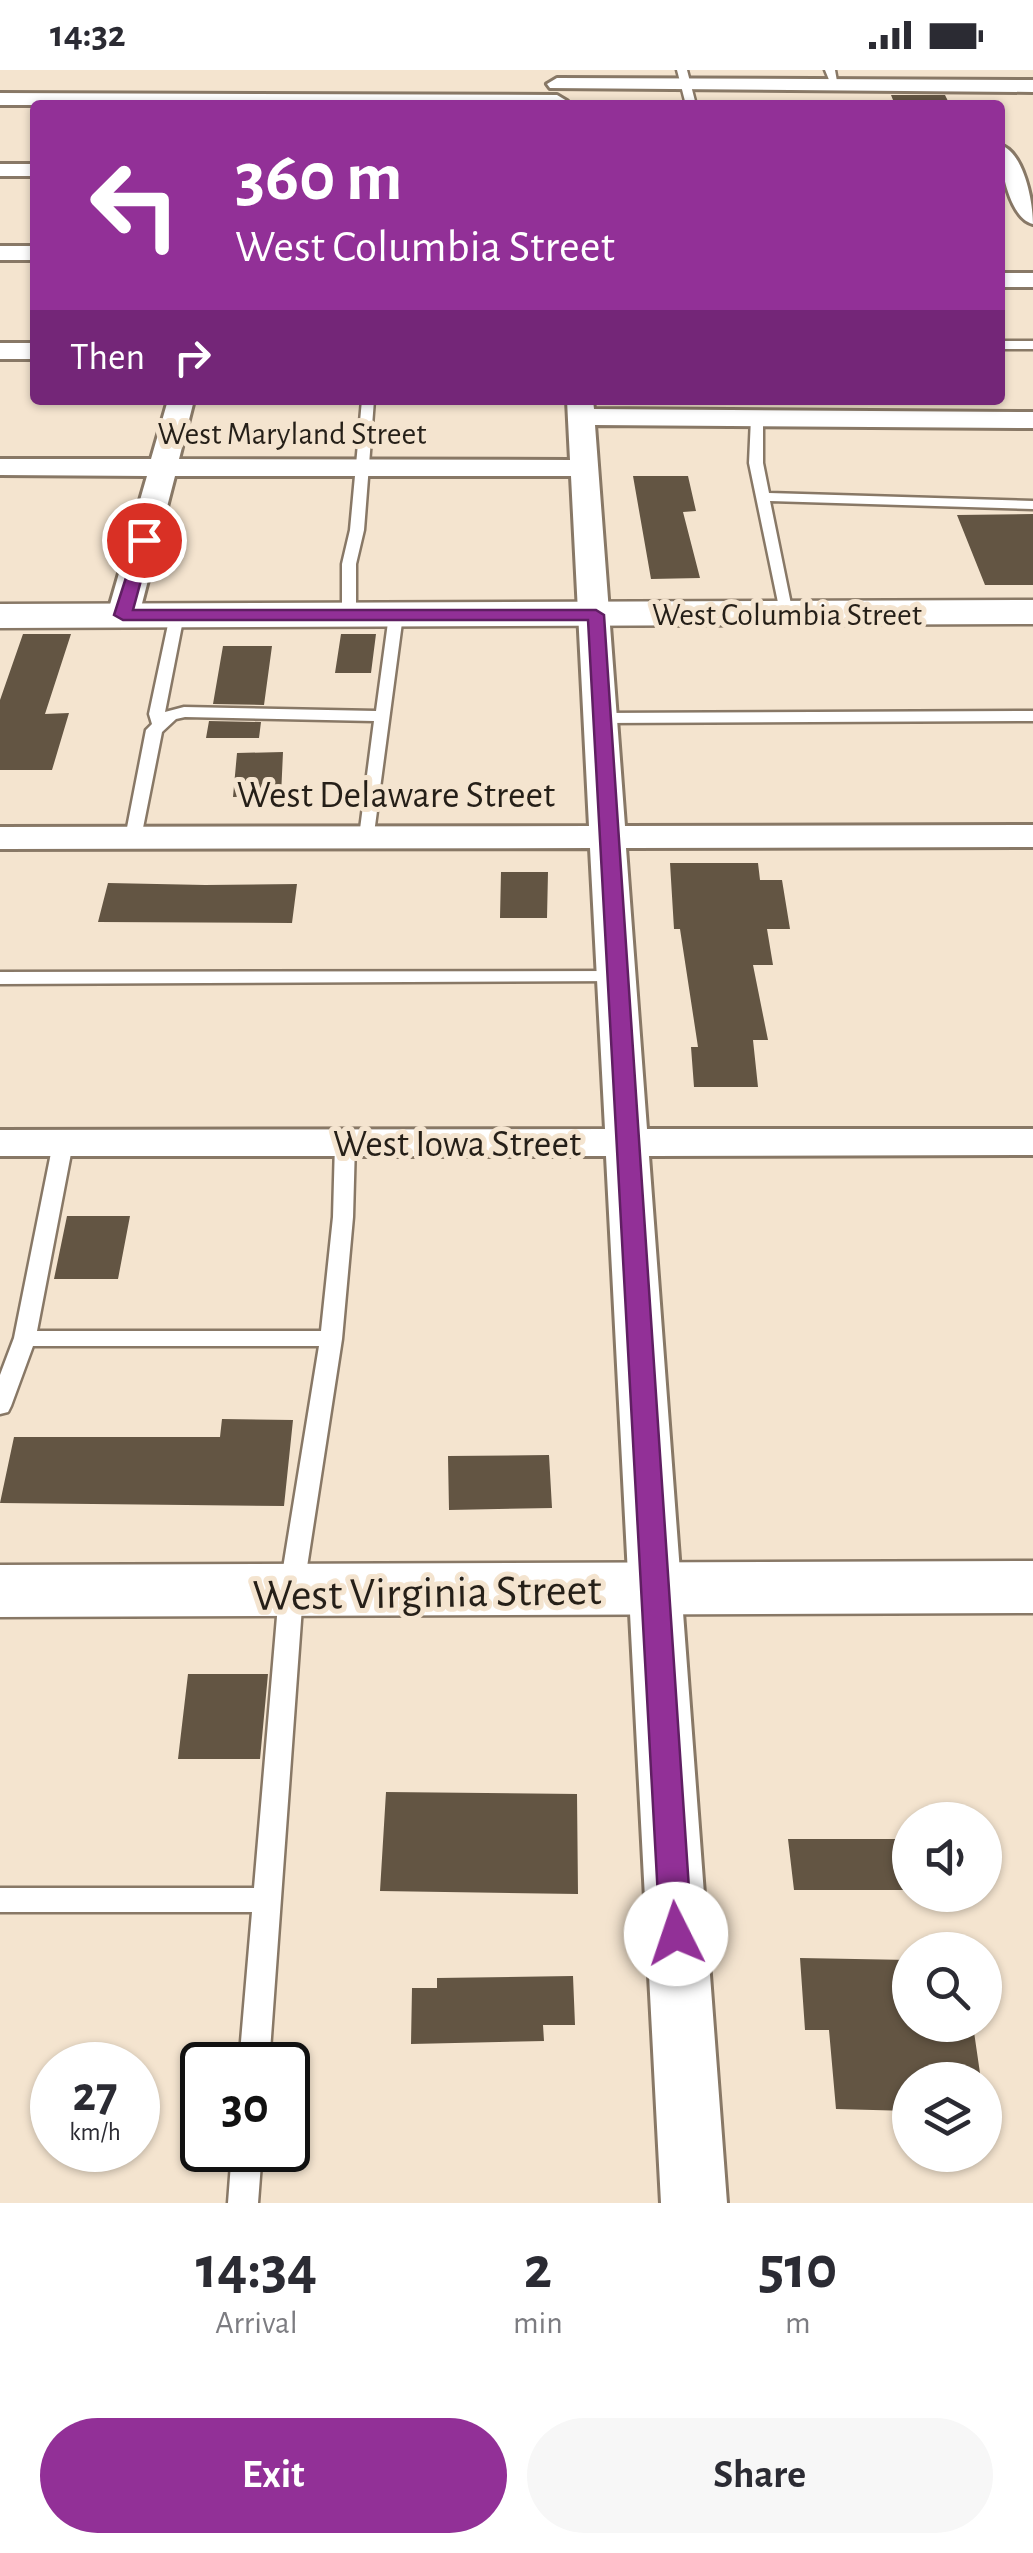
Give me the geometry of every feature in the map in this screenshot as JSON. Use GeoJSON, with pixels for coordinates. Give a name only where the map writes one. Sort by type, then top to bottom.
{"type":"FeatureCollection","features":[{"type":"Feature","properties":{"kind":"main road","name":"West Columbia Street"},"geometry":{"type":"LineString","coordinates":[[0,616],[1033,612]]}},
{"type":"Feature","properties":{"kind":"main road","name":"West Virginia Street"},"geometry":{"type":"LineString","coordinates":[[0,1591],[291,1593],[1033,1587]]}},
{"type":"Feature","properties":{"kind":"street"},"geometry":{"type":"LineString","coordinates":[[0,99],[557,90],[833,78],[965,78],[1033,86]]}},
{"type":"Feature","properties":{"kind":"street"},"geometry":{"type":"LineString","coordinates":[[0,170],[30,170]]}},
{"type":"Feature","properties":{"kind":"street"},"geometry":{"type":"LineString","coordinates":[[1005,174],[1033,217]]}},
{"type":"Feature","properties":{"kind":"street"},"geometry":{"type":"LineString","coordinates":[[0,253],[30,253]]}},
{"type":"Feature","properties":{"kind":"street"},"geometry":{"type":"LineString","coordinates":[[1005,280],[1033,280]]}},
{"type":"Feature","properties":{"kind":"street"},"geometry":{"type":"LineString","coordinates":[[0,350],[30,350]]}},
{"type":"Feature","properties":{"kind":"street"},"geometry":{"type":"LineString","coordinates":[[123,615],[180,405]]}},
{"type":"Feature","properties":{"kind":"street"},"geometry":{"type":"LineString","coordinates":[[694,2203],[581,408],[1033,420]]}},
{"type":"Feature","properties":{"kind":"street","name":"West Maryland Street"},"geometry":{"type":"LineString","coordinates":[[0,467],[583,468]]}},
{"type":"Feature","properties":{"kind":"street","name":"West Delaware Street"},"geometry":{"type":"LineString","coordinates":[[0,838],[1033,836]]}},
{"type":"Feature","properties":{"kind":"street","name":"West Iowa Street"},"geometry":{"type":"LineString","coordinates":[[0,1143],[1033,1142]]}},
{"type":"Feature","properties":{"kind":"lane"},"geometry":{"type":"LineString","coordinates":[[1005,344],[1033,345]]}},
{"type":"Feature","properties":{"kind":"lane"},"geometry":{"type":"LineString","coordinates":[[349,615],[349,564],[357,530],[367,405]]}},
{"type":"Feature","properties":{"kind":"lane"},"geometry":{"type":"LineString","coordinates":[[752,412],[756,463],[786,614]]}},
{"type":"Feature","properties":{"kind":"lane"},"geometry":{"type":"LineString","coordinates":[[764,497],[872,499],[911,505],[1033,505]]}},
{"type":"Feature","properties":{"kind":"lane"},"geometry":{"type":"LineString","coordinates":[[160,723],[157,714],[176,615]]}},
{"type":"Feature","properties":{"kind":"lane"},"geometry":{"type":"LineString","coordinates":[[367,837],[396,615]]}},
{"type":"Feature","properties":{"kind":"lane"},"geometry":{"type":"LineString","coordinates":[[132,838],[154,730],[160,723],[184,712],[382,716]]}},
{"type":"Feature","properties":{"kind":"lane"},"geometry":{"type":"LineString","coordinates":[[602,718],[1033,716]]}},
{"type":"Feature","properties":{"kind":"lane"},"geometry":{"type":"LineString","coordinates":[[0,978],[616,977]]}},
{"type":"Feature","properties":{"kind":"lane"},"geometry":{"type":"LineString","coordinates":[[0,1406],[25,1338],[64,1143]]}},
{"type":"Feature","properties":{"kind":"lane"},"geometry":{"type":"LineString","coordinates":[[256,2042],[291,1593],[331,1339],[343,1217],[344,1143]]}},
{"type":"Feature","properties":{"kind":"lane"},"geometry":{"type":"LineString","coordinates":[[25,1338],[331,1339]]}},
{"type":"Feature","properties":{"kind":"lane"},"geometry":{"type":"LineString","coordinates":[[0,1900],[267,1900]]}},
{"type":"Feature","properties":{"kind":"lane"},"geometry":{"type":"LineString","coordinates":[[243,2203],[245,2172]]}},
{"type":"Feature","properties":{"kind":"building"},"geometry":{"type":"Polygon","coordinates":[[[891,95],[945,95],[948,100],[893,100],[891,95]]]}},
{"type":"Feature","properties":{"kind":"building"},"geometry":{"type":"Polygon","coordinates":[[[633,476],[688,476],[696,511],[683,512],[700,578],[651,579],[633,476]]]}},
{"type":"Feature","properties":{"kind":"building"},"geometry":{"type":"Polygon","coordinates":[[[1033,514],[1033,585],[985,585],[957,515],[1033,514]]]}},
{"type":"Feature","properties":{"kind":"building"},"geometry":{"type":"Polygon","coordinates":[[[23,634],[71,634],[45,714],[69,713],[52,770],[0,770],[0,700],[23,634]]]}},
{"type":"Feature","properties":{"kind":"building"},"geometry":{"type":"Polygon","coordinates":[[[341,634],[376,634],[371,673],[335,673],[341,634]]]}},
{"type":"Feature","properties":{"kind":"building"},"geometry":{"type":"Polygon","coordinates":[[[223,646],[272,646],[264,705],[213,704],[223,646]]]}},
{"type":"Feature","properties":{"kind":"building"},"geometry":{"type":"Polygon","coordinates":[[[209,721],[261,722],[259,738],[206,738],[209,721]]]}},
{"type":"Feature","properties":{"kind":"building"},"geometry":{"type":"Polygon","coordinates":[[[283,752],[281,796],[233,797],[237,753],[283,752]]]}},
{"type":"Feature","properties":{"kind":"building"},"geometry":{"type":"Polygon","coordinates":[[[670,863],[758,863],[760,880],[782,880],[790,929],[767,929],[773,965],[753,965],[768,1040],[753,1040],[758,1087],[694,1087],[691,1047],[698,1047],[680,929],[674,929],[670,863]]]}},
{"type":"Feature","properties":{"kind":"building"},"geometry":{"type":"Polygon","coordinates":[[[501,872],[548,872],[547,918],[500,918],[501,872]]]}},
{"type":"Feature","properties":{"kind":"building"},"geometry":{"type":"Polygon","coordinates":[[[108,883],[297,884],[292,923],[98,922],[108,883]]]}},
{"type":"Feature","properties":{"kind":"building"},"geometry":{"type":"Polygon","coordinates":[[[67,1216],[130,1216],[118,1279],[54,1279],[67,1216]]]}},
{"type":"Feature","properties":{"kind":"building"},"geometry":{"type":"Polygon","coordinates":[[[222,1419],[293,1420],[284,1506],[0,1503],[14,1437],[220,1437],[222,1419]]]}},
{"type":"Feature","properties":{"kind":"building"},"geometry":{"type":"Polygon","coordinates":[[[549,1455],[552,1508],[449,1510],[448,1456],[549,1455]]]}},
{"type":"Feature","properties":{"kind":"building"},"geometry":{"type":"Polygon","coordinates":[[[188,1674],[268,1674],[260,1759],[178,1759],[188,1674]]]}},
{"type":"Feature","properties":{"kind":"building"},"geometry":{"type":"Polygon","coordinates":[[[386,1792],[577,1794],[578,1894],[380,1891],[386,1792]]]}},
{"type":"Feature","properties":{"kind":"building"},"geometry":{"type":"Polygon","coordinates":[[[788,1839],[892,1839],[892,1890],[794,1890],[788,1839]]]}},
{"type":"Feature","properties":{"kind":"building"},"geometry":{"type":"Polygon","coordinates":[[[800,1958],[892,1960],[892,2042],[975,2042],[978,2062],[892,2062],[892,2111],[836,2109],[829,2030],[805,2030],[800,1958]]]}},
{"type":"Feature","properties":{"kind":"building"},"geometry":{"type":"Polygon","coordinates":[[[573,1976],[575,2025],[543,2025],[544,2041],[411,2044],[412,1988],[437,1988],[437,1978],[573,1976]]]}},
{"type":"Feature","properties":{"kind":"route"},"geometry":{"type":"LineString","coordinates":[[144,540],[123,615],[596,615],[606,836],[676,1934]]}}]}
